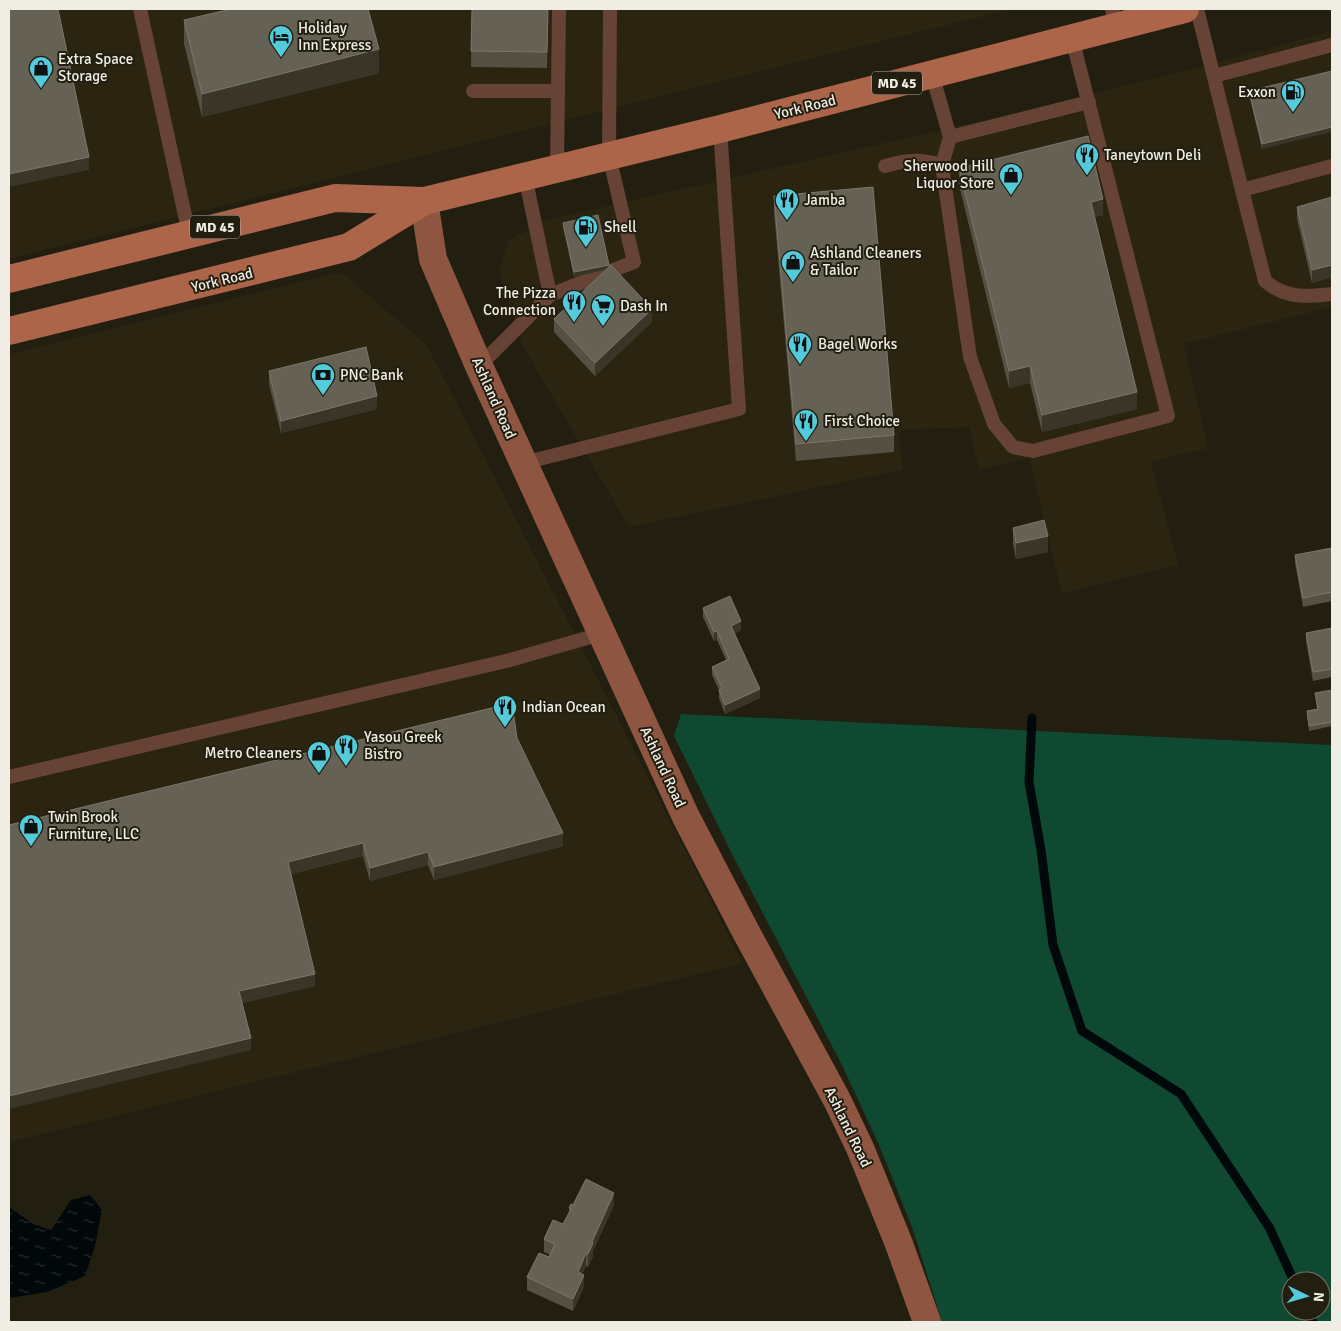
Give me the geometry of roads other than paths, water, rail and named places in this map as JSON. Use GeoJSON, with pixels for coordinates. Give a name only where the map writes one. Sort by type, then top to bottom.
{"type":"FeatureCollection","features":[{"type":"Feature","properties":{"kind":"main road","name":"York Road"},"geometry":{"type":"LineString","coordinates":[[9,279],[335,198],[424,201],[720,129],[1072,38],[1114,18],[1185,9]]}},
{"type":"Feature","properties":{"kind":"main road","name":"York Road"},"geometry":{"type":"LineString","coordinates":[[9,331],[349,247],[424,201]]}},
{"type":"Feature","properties":{"kind":"main road","name":"Ashland Road"},"geometry":{"type":"LineString","coordinates":[[424,201],[433,259],[479,366],[703,852],[837,1100],[860,1148],[899,1244],[927,1322]]}},
{"type":"Feature","properties":{"kind":"lane"},"geometry":{"type":"LineString","coordinates":[[140,9],[189,234]]}},
{"type":"Feature","properties":{"kind":"lane"},"geometry":{"type":"LineString","coordinates":[[557,168],[558,9]]}},
{"type":"Feature","properties":{"kind":"lane"},"geometry":{"type":"LineString","coordinates":[[479,366],[550,295],[634,262],[609,156],[610,9]]}},
{"type":"Feature","properties":{"kind":"lane"},"geometry":{"type":"LineString","coordinates":[[1197,9],[1265,281],[1275,289],[1290,294],[1309,296],[1332,294]]}},
{"type":"Feature","properties":{"kind":"lane"},"geometry":{"type":"LineString","coordinates":[[932,74],[950,137],[942,165],[970,357],[994,424],[1013,447],[1033,451],[1168,416],[1072,38]]}},
{"type":"Feature","properties":{"kind":"lane"},"geometry":{"type":"LineString","coordinates":[[1214,76],[1332,45]]}},
{"type":"Feature","properties":{"kind":"lane"},"geometry":{"type":"LineString","coordinates":[[473,91],[558,91]]}},
{"type":"Feature","properties":{"kind":"lane"},"geometry":{"type":"LineString","coordinates":[[950,137],[1089,102]]}},
{"type":"Feature","properties":{"kind":"lane"},"geometry":{"type":"LineString","coordinates":[[523,463],[739,409],[720,129]]}},
{"type":"Feature","properties":{"kind":"lane"},"geometry":{"type":"LineString","coordinates":[[885,166],[904,161],[921,160],[942,165]]}},
{"type":"Feature","properties":{"kind":"lane"},"geometry":{"type":"LineString","coordinates":[[1242,190],[1332,166]]}},
{"type":"Feature","properties":{"kind":"lane"},"geometry":{"type":"LineString","coordinates":[[525,176],[550,295]]}},
{"type":"Feature","properties":{"kind":"lane"},"geometry":{"type":"LineString","coordinates":[[9,777],[510,660],[601,634]]}},
{"type":"Feature","properties":{"kind":"water"},"geometry":{"type":"Polygon","coordinates":[[[90,1195],[102,1210],[95,1246],[85,1276],[47,1292],[9,1298],[9,1207],[33,1224],[51,1230],[71,1200],[90,1195]]]}},
{"type":"Feature","properties":{"kind":"waterway"},"geometry":{"type":"LineString","coordinates":[[1032,718],[1029,782],[1041,850],[1053,945],[1082,1031],[1181,1094],[1269,1227],[1289,1271]]}},
{"type":"Feature","properties":{"kind":"place","name":"Holiday Inn Express"},"geometry":{"type":"Point","coordinates":[281,58]}},
{"type":"Feature","properties":{"kind":"place","name":"Extra Space Storage"},"geometry":{"type":"Point","coordinates":[41,89]}},
{"type":"Feature","properties":{"kind":"place","name":"Exxon"},"geometry":{"type":"Point","coordinates":[1293,113]}},
{"type":"Feature","properties":{"kind":"place","name":"Taneytown Deli"},"geometry":{"type":"Point","coordinates":[1087,176]}},
{"type":"Feature","properties":{"kind":"place","name":"Sherwood Hill Liquor Store"},"geometry":{"type":"Point","coordinates":[1011,196]}},
{"type":"Feature","properties":{"kind":"place","name":"Jamba"},"geometry":{"type":"Point","coordinates":[787,221]}},
{"type":"Feature","properties":{"kind":"place","name":"Shell"},"geometry":{"type":"Point","coordinates":[586,248]}},
{"type":"Feature","properties":{"kind":"place","name":"Ashland Cleaners & Tailor"},"geometry":{"type":"Point","coordinates":[793,283]}},
{"type":"Feature","properties":{"kind":"place","name":"The Pizza Connection"},"geometry":{"type":"Point","coordinates":[574,323]}},
{"type":"Feature","properties":{"kind":"place","name":"Dash In"},"geometry":{"type":"Point","coordinates":[603,327]}},
{"type":"Feature","properties":{"kind":"place","name":"Bagel Works"},"geometry":{"type":"Point","coordinates":[800,365]}},
{"type":"Feature","properties":{"kind":"place","name":"PNC Bank"},"geometry":{"type":"Point","coordinates":[323,396]}},
{"type":"Feature","properties":{"kind":"place","name":"First Choice"},"geometry":{"type":"Point","coordinates":[806,442]}},
{"type":"Feature","properties":{"kind":"place","name":"Indian Ocean"},"geometry":{"type":"Point","coordinates":[505,728]}},
{"type":"Feature","properties":{"kind":"place","name":"Yasou Greek Bistro"},"geometry":{"type":"Point","coordinates":[346,767]}},
{"type":"Feature","properties":{"kind":"place","name":"Metro Cleaners"},"geometry":{"type":"Point","coordinates":[319,774]}},
{"type":"Feature","properties":{"kind":"place","name":"Twin Brook Furniture, LLC"},"geometry":{"type":"Point","coordinates":[31,847]}}]}
